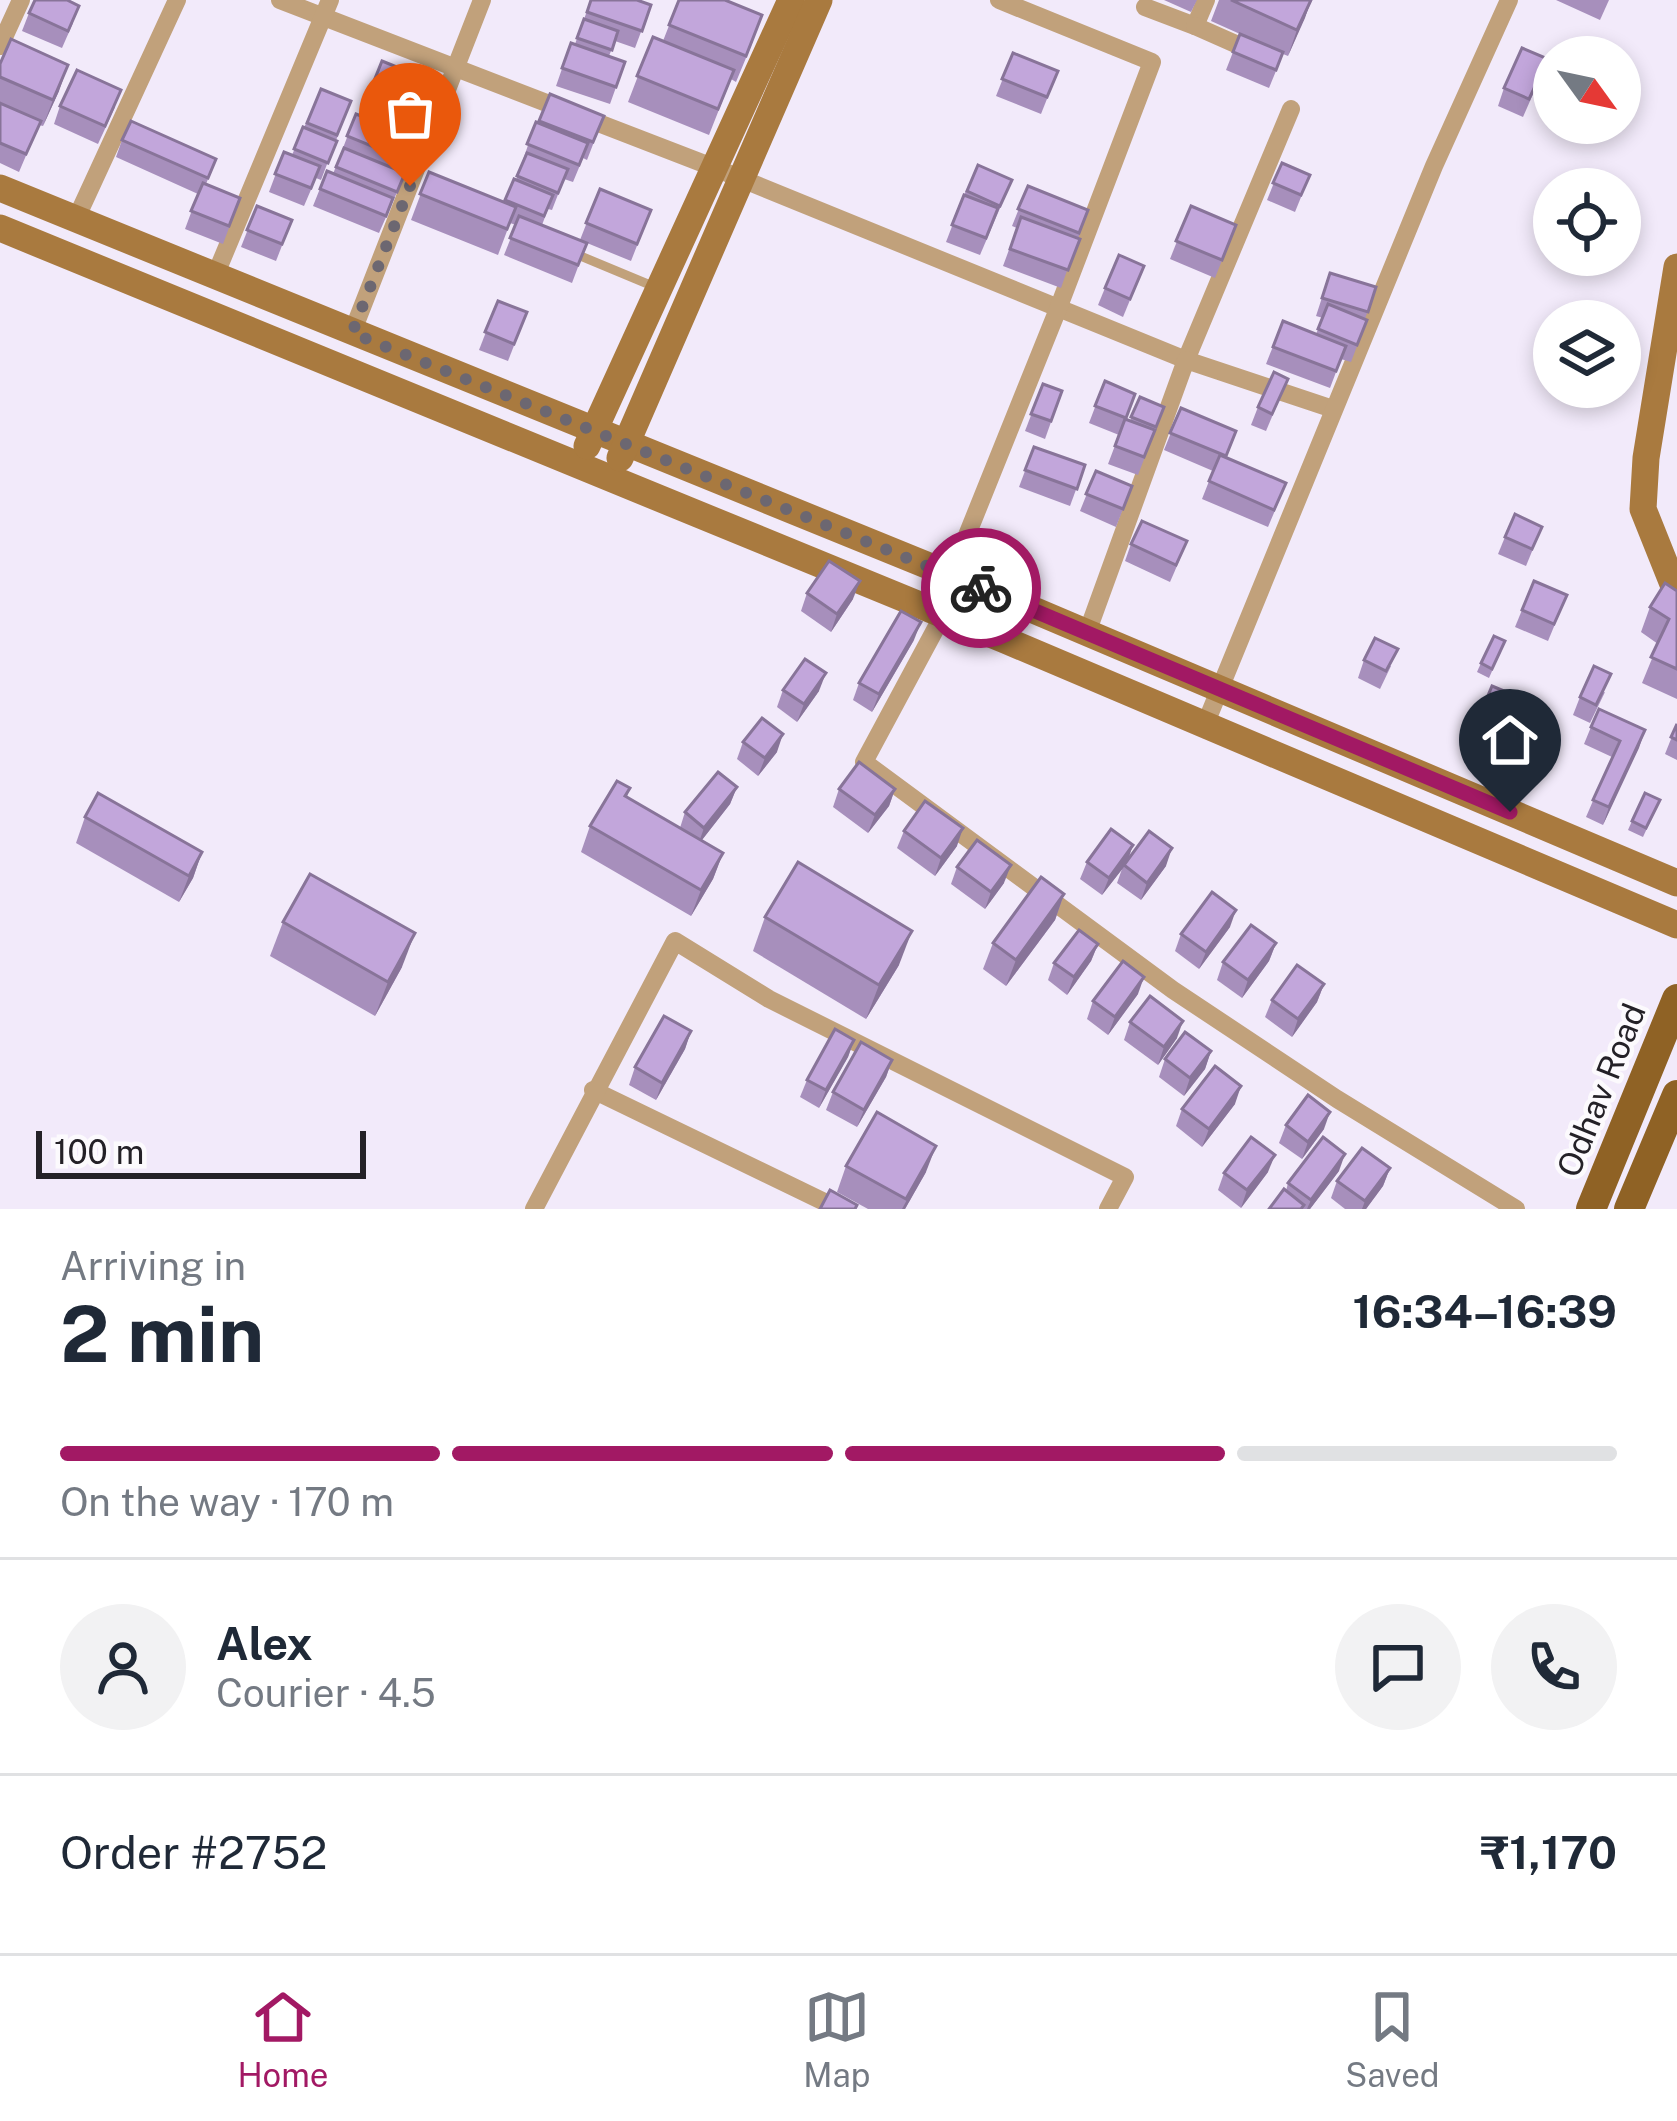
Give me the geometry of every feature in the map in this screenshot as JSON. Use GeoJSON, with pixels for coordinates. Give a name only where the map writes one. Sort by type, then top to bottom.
{"type":"FeatureCollection","features":[{"type":"Feature","properties":{"kind":"main road","name":"Odhav Road"},"geometry":{"type":"LineString","coordinates":[[1591,1209],[1677,999]]}},
{"type":"Feature","properties":{"kind":"main road"},"geometry":{"type":"LineString","coordinates":[[1629,1209],[1677,1095]]}},
{"type":"Feature","properties":{"kind":"street"},"geometry":{"type":"LineString","coordinates":[[0,46],[21,0]]}},
{"type":"Feature","properties":{"kind":"street"},"geometry":{"type":"LineString","coordinates":[[76,219],[177,0]]}},
{"type":"Feature","properties":{"kind":"street"},"geometry":{"type":"LineString","coordinates":[[280,0],[327,9],[456,67],[1186,360],[1334,410]]}},
{"type":"Feature","properties":{"kind":"street"},"geometry":{"type":"LineString","coordinates":[[352,333],[482,0]]}},
{"type":"Feature","properties":{"kind":"street"},"geometry":{"type":"LineString","coordinates":[[578,466],[791,0]]}},
{"type":"Feature","properties":{"kind":"street"},"geometry":{"type":"LineString","coordinates":[[611,479],[819,0]]}},
{"type":"Feature","properties":{"kind":"street"},"geometry":{"type":"LineString","coordinates":[[951,575],[1152,62],[999,0]]}},
{"type":"Feature","properties":{"kind":"street"},"geometry":{"type":"LineString","coordinates":[[1195,26],[1206,0]]}},
{"type":"Feature","properties":{"kind":"street"},"geometry":{"type":"LineString","coordinates":[[1205,725],[1434,166],[1509,0]]}},
{"type":"Feature","properties":{"kind":"street"},"geometry":{"type":"LineString","coordinates":[[1145,7],[1269,58]]}},
{"type":"Feature","properties":{"kind":"street"},"geometry":{"type":"LineString","coordinates":[[215,277],[327,9]]}},
{"type":"Feature","properties":{"kind":"street"},"geometry":{"type":"LineString","coordinates":[[1087,633],[1186,360],[1291,109]]}},
{"type":"Feature","properties":{"kind":"street"},"geometry":{"type":"LineString","coordinates":[[0,188],[951,575],[1677,883]]}},
{"type":"Feature","properties":{"kind":"street"},"geometry":{"type":"LineString","coordinates":[[0,228],[943,615],[1677,925]]}},
{"type":"Feature","properties":{"kind":"street"},"geometry":{"type":"LineString","coordinates":[[1677,267],[1646,458],[1643,509],[1677,594]]}},
{"type":"Feature","properties":{"kind":"street"},"geometry":{"type":"LineString","coordinates":[[943,615],[864,762],[1173,990],[1336,1099],[1516,1209]]}},
{"type":"Feature","properties":{"kind":"street"},"geometry":{"type":"LineString","coordinates":[[534,1209],[675,941],[769,1000],[1125,1177],[1108,1209]]}},
{"type":"Feature","properties":{"kind":"street"},"geometry":{"type":"LineString","coordinates":[[593,1090],[839,1209]]}},
{"type":"Feature","properties":{"kind":"lane"},"geometry":{"type":"LineString","coordinates":[[564,249],[660,289]]}},
{"type":"Feature","properties":{"kind":"building"},"geometry":{"type":"Polygon","coordinates":[[[35,0],[67,0],[79,6],[68,31],[29,13],[35,0]]]}},
{"type":"Feature","properties":{"kind":"building"},"geometry":{"type":"Polygon","coordinates":[[[591,0],[637,0],[651,5],[642,31],[587,12],[591,0]]]}},
{"type":"Feature","properties":{"kind":"building"},"geometry":{"type":"Polygon","coordinates":[[[679,0],[725,0],[762,15],[746,56],[669,25],[679,0]]]}},
{"type":"Feature","properties":{"kind":"building"},"geometry":{"type":"Polygon","coordinates":[[[1231,0],[1311,0],[1297,30],[1231,0]]]}},
{"type":"Feature","properties":{"kind":"building"},"geometry":{"type":"Polygon","coordinates":[[[584,19],[618,31],[612,50],[577,38],[584,19]]]}},
{"type":"Feature","properties":{"kind":"building"},"geometry":{"type":"Polygon","coordinates":[[[1240,34],[1283,52],[1276,70],[1233,52],[1240,34]]]}},
{"type":"Feature","properties":{"kind":"building"},"geometry":{"type":"Polygon","coordinates":[[[653,37],[734,70],[718,109],[637,76],[653,37]]]}},
{"type":"Feature","properties":{"kind":"building"},"geometry":{"type":"Polygon","coordinates":[[[11,39],[68,65],[53,100],[0,77],[0,64],[11,39]]]}},
{"type":"Feature","properties":{"kind":"building"},"geometry":{"type":"Polygon","coordinates":[[[571,43],[625,62],[616,87],[562,68],[571,43]]]}},
{"type":"Feature","properties":{"kind":"building"},"geometry":{"type":"Polygon","coordinates":[[[1522,48],[1533,53],[1529,99],[1504,88],[1522,48]]]}},
{"type":"Feature","properties":{"kind":"building"},"geometry":{"type":"Polygon","coordinates":[[[1013,53],[1058,71],[1047,97],[1002,79],[1013,53]]]}},
{"type":"Feature","properties":{"kind":"building"},"geometry":{"type":"Polygon","coordinates":[[[382,61],[439,84],[430,104],[374,81],[382,61]]]}},
{"type":"Feature","properties":{"kind":"building"},"geometry":{"type":"Polygon","coordinates":[[[77,70],[121,90],[105,126],[60,106],[77,70]]]}},
{"type":"Feature","properties":{"kind":"building"},"geometry":{"type":"Polygon","coordinates":[[[321,89],[351,101],[337,135],[307,123],[321,89]]]}},
{"type":"Feature","properties":{"kind":"building"},"geometry":{"type":"Polygon","coordinates":[[[550,94],[604,116],[593,142],[539,121],[550,94]]]}},
{"type":"Feature","properties":{"kind":"building"},"geometry":{"type":"Polygon","coordinates":[[[0,103],[41,121],[26,154],[0,143],[0,103]]]}},
{"type":"Feature","properties":{"kind":"building"},"geometry":{"type":"Polygon","coordinates":[[[356,114],[417,138],[408,161],[347,136],[356,114]]]}},
{"type":"Feature","properties":{"kind":"building"},"geometry":{"type":"Polygon","coordinates":[[[131,121],[216,159],[208,178],[122,140],[131,121]]]}},
{"type":"Feature","properties":{"kind":"building"},"geometry":{"type":"Polygon","coordinates":[[[536,122],[588,143],[579,165],[527,144],[536,122]]]}},
{"type":"Feature","properties":{"kind":"building"},"geometry":{"type":"Polygon","coordinates":[[[303,127],[337,141],[328,163],[294,149],[303,127]]]}},
{"type":"Feature","properties":{"kind":"building"},"geometry":{"type":"Polygon","coordinates":[[[344,148],[405,173],[397,192],[336,167],[344,148]]]}},
{"type":"Feature","properties":{"kind":"building"},"geometry":{"type":"Polygon","coordinates":[[[284,152],[320,166],[311,188],[275,174],[284,152]]]}},
{"type":"Feature","properties":{"kind":"building"},"geometry":{"type":"Polygon","coordinates":[[[527,153],[568,169],[558,193],[517,176],[527,153]]]}},
{"type":"Feature","properties":{"kind":"building"},"geometry":{"type":"Polygon","coordinates":[[[1282,163],[1310,175],[1301,195],[1273,183],[1282,163]]]}},
{"type":"Feature","properties":{"kind":"building"},"geometry":{"type":"Polygon","coordinates":[[[978,165],[1012,180],[1000,206],[967,191],[978,165]]]}},
{"type":"Feature","properties":{"kind":"building"},"geometry":{"type":"Polygon","coordinates":[[[327,171],[393,198],[386,216],[320,189],[327,171]]]}},
{"type":"Feature","properties":{"kind":"building"},"geometry":{"type":"Polygon","coordinates":[[[429,172],[516,207],[507,229],[420,194],[429,172]]]}},
{"type":"Feature","properties":{"kind":"building"},"geometry":{"type":"Polygon","coordinates":[[[514,179],[553,195],[544,216],[505,200],[514,179]]]}},
{"type":"Feature","properties":{"kind":"building"},"geometry":{"type":"Polygon","coordinates":[[[203,183],[240,198],[229,226],[191,211],[203,183]]]}},
{"type":"Feature","properties":{"kind":"building"},"geometry":{"type":"Polygon","coordinates":[[[1028,186],[1088,210],[1079,233],[1018,209],[1028,186]]]}},
{"type":"Feature","properties":{"kind":"building"},"geometry":{"type":"Polygon","coordinates":[[[600,189],[651,210],[637,244],[586,223],[600,189]]]}},
{"type":"Feature","properties":{"kind":"building"},"geometry":{"type":"Polygon","coordinates":[[[964,195],[998,208],[986,238],[952,225],[964,195]]]}},
{"type":"Feature","properties":{"kind":"building"},"geometry":{"type":"Polygon","coordinates":[[[257,206],[292,220],[282,244],[247,230],[257,206]]]}},
{"type":"Feature","properties":{"kind":"building"},"geometry":{"type":"Polygon","coordinates":[[[1191,206],[1236,225],[1222,260],[1176,241],[1191,206]]]}},
{"type":"Feature","properties":{"kind":"building"},"geometry":{"type":"Polygon","coordinates":[[[519,216],[587,243],[578,265],[510,238],[519,216]]]}},
{"type":"Feature","properties":{"kind":"building"},"geometry":{"type":"Polygon","coordinates":[[[1021,217],[1080,239],[1068,270],[1010,249],[1021,217]]]}},
{"type":"Feature","properties":{"kind":"building"},"geometry":{"type":"Polygon","coordinates":[[[1119,255],[1144,266],[1130,299],[1105,288],[1119,255]]]}},
{"type":"Feature","properties":{"kind":"building"},"geometry":{"type":"Polygon","coordinates":[[[1330,273],[1376,287],[1368,312],[1322,298],[1330,273]]]}},
{"type":"Feature","properties":{"kind":"building"},"geometry":{"type":"Polygon","coordinates":[[[498,301],[527,312],[514,344],[485,332],[498,301]]]}},
{"type":"Feature","properties":{"kind":"building"},"geometry":{"type":"Polygon","coordinates":[[[1328,304],[1367,320],[1357,345],[1318,329],[1328,304]]]}},
{"type":"Feature","properties":{"kind":"building"},"geometry":{"type":"Polygon","coordinates":[[[1283,321],[1346,346],[1336,371],[1273,347],[1283,321]]]}},
{"type":"Feature","properties":{"kind":"building"},"geometry":{"type":"Polygon","coordinates":[[[1274,372],[1288,379],[1272,414],[1258,407],[1274,372]]]}},
{"type":"Feature","properties":{"kind":"building"},"geometry":{"type":"Polygon","coordinates":[[[1105,381],[1135,394],[1126,418],[1095,406],[1105,381]]]}},
{"type":"Feature","properties":{"kind":"building"},"geometry":{"type":"Polygon","coordinates":[[[1043,384],[1062,391],[1051,421],[1031,414],[1043,384]]]}},
{"type":"Feature","properties":{"kind":"building"},"geometry":{"type":"Polygon","coordinates":[[[1140,397],[1164,407],[1156,427],[1131,417],[1140,397]]]}},
{"type":"Feature","properties":{"kind":"building"},"geometry":{"type":"Polygon","coordinates":[[[1181,408],[1236,431],[1226,456],[1170,433],[1181,408]]]}},
{"type":"Feature","properties":{"kind":"building"},"geometry":{"type":"Polygon","coordinates":[[[1125,419],[1155,430],[1144,457],[1115,446],[1125,419]]]}},
{"type":"Feature","properties":{"kind":"building"},"geometry":{"type":"Polygon","coordinates":[[[1034,447],[1085,465],[1077,489],[1025,470],[1034,447]]]}},
{"type":"Feature","properties":{"kind":"building"},"geometry":{"type":"Polygon","coordinates":[[[1220,455],[1286,483],[1274,510],[1209,481],[1220,455]]]}},
{"type":"Feature","properties":{"kind":"building"},"geometry":{"type":"Polygon","coordinates":[[[1096,471],[1132,486],[1123,509],[1086,494],[1096,471]]]}},
{"type":"Feature","properties":{"kind":"building"},"geometry":{"type":"Polygon","coordinates":[[[1515,514],[1542,527],[1532,549],[1505,537],[1515,514]]]}},
{"type":"Feature","properties":{"kind":"building"},"geometry":{"type":"Polygon","coordinates":[[[1142,521],[1187,541],[1176,565],[1131,544],[1142,521]]]}},
{"type":"Feature","properties":{"kind":"building"},"geometry":{"type":"Polygon","coordinates":[[[829,561],[860,581],[837,614],[807,593],[829,561]]]}},
{"type":"Feature","properties":{"kind":"building"},"geometry":{"type":"Polygon","coordinates":[[[1534,581],[1567,595],[1554,624],[1522,610],[1534,581]]]}},
{"type":"Feature","properties":{"kind":"building"},"geometry":{"type":"Polygon","coordinates":[[[1665,583],[1677,591],[1677,669],[1651,657],[1669,619],[1650,607],[1665,583]]]}},
{"type":"Feature","properties":{"kind":"building"},"geometry":{"type":"Polygon","coordinates":[[[901,611],[921,622],[879,694],[859,683],[901,611]]]}},
{"type":"Feature","properties":{"kind":"building"},"geometry":{"type":"Polygon","coordinates":[[[1494,636],[1505,641],[1492,669],[1481,663],[1494,636]]]}},
{"type":"Feature","properties":{"kind":"building"},"geometry":{"type":"Polygon","coordinates":[[[1375,638],[1398,649],[1386,671],[1364,660],[1375,638]]]}},
{"type":"Feature","properties":{"kind":"building"},"geometry":{"type":"Polygon","coordinates":[[[805,659],[826,673],[804,704],[783,690],[805,659]]]}},
{"type":"Feature","properties":{"kind":"building"},"geometry":{"type":"Polygon","coordinates":[[[1594,666],[1611,674],[1596,705],[1580,697],[1594,666]]]}},
{"type":"Feature","properties":{"kind":"building"},"geometry":{"type":"Polygon","coordinates":[[[1492,686],[1526,700],[1506,748],[1472,734],[1492,686]]]}},
{"type":"Feature","properties":{"kind":"building"},"geometry":{"type":"Polygon","coordinates":[[[1599,709],[1645,730],[1609,807],[1593,800],[1620,741],[1591,727],[1599,709]]]}},
{"type":"Feature","properties":{"kind":"building"},"geometry":{"type":"Polygon","coordinates":[[[762,718],[783,734],[765,758],[743,742],[762,718]]]}},
{"type":"Feature","properties":{"kind":"building"},"geometry":{"type":"Polygon","coordinates":[[[859,762],[895,789],[875,815],[839,789],[859,762]]]}},
{"type":"Feature","properties":{"kind":"building"},"geometry":{"type":"Polygon","coordinates":[[[718,772],[737,787],[704,828],[685,812],[718,772]]]}},
{"type":"Feature","properties":{"kind":"building"},"geometry":{"type":"Polygon","coordinates":[[[617,781],[630,788],[625,796],[723,853],[701,890],[590,826],[617,781]]]}},
{"type":"Feature","properties":{"kind":"building"},"geometry":{"type":"Polygon","coordinates":[[[98,793],[202,852],[189,876],[85,817],[98,793]]]}},
{"type":"Feature","properties":{"kind":"building"},"geometry":{"type":"Polygon","coordinates":[[[1645,793],[1660,800],[1646,828],[1632,821],[1645,793]]]}},
{"type":"Feature","properties":{"kind":"building"},"geometry":{"type":"Polygon","coordinates":[[[925,801],[963,828],[941,858],[904,831],[925,801]]]}},
{"type":"Feature","properties":{"kind":"building"},"geometry":{"type":"Polygon","coordinates":[[[1111,829],[1133,845],[1109,878],[1087,862],[1111,829]]]}},
{"type":"Feature","properties":{"kind":"building"},"geometry":{"type":"Polygon","coordinates":[[[1149,831],[1172,848],[1147,883],[1124,865],[1149,831]]]}},
{"type":"Feature","properties":{"kind":"building"},"geometry":{"type":"Polygon","coordinates":[[[977,840],[1011,865],[991,892],[957,867],[977,840]]]}},
{"type":"Feature","properties":{"kind":"building"},"geometry":{"type":"Polygon","coordinates":[[[798,862],[912,931],[879,985],[765,917],[798,862]]]}},
{"type":"Feature","properties":{"kind":"building"},"geometry":{"type":"Polygon","coordinates":[[[310,874],[415,933],[388,982],[283,922],[310,874]]]}},
{"type":"Feature","properties":{"kind":"building"},"geometry":{"type":"Polygon","coordinates":[[[1041,877],[1064,894],[1016,960],[993,943],[1041,877]]]}},
{"type":"Feature","properties":{"kind":"building"},"geometry":{"type":"Polygon","coordinates":[[[1212,892],[1236,910],[1206,952],[1181,934],[1212,892]]]}},
{"type":"Feature","properties":{"kind":"building"},"geometry":{"type":"Polygon","coordinates":[[[1251,925],[1276,943],[1248,980],[1223,962],[1251,925]]]}},
{"type":"Feature","properties":{"kind":"building"},"geometry":{"type":"Polygon","coordinates":[[[1079,930],[1098,944],[1074,977],[1054,963],[1079,930]]]}},
{"type":"Feature","properties":{"kind":"building"},"geometry":{"type":"Polygon","coordinates":[[[1123,961],[1144,977],[1115,1017],[1093,1001],[1123,961]]]}},
{"type":"Feature","properties":{"kind":"building"},"geometry":{"type":"Polygon","coordinates":[[[1297,965],[1324,984],[1298,1019],[1272,1000],[1297,965]]]}},
{"type":"Feature","properties":{"kind":"building"},"geometry":{"type":"Polygon","coordinates":[[[1150,996],[1183,1021],[1164,1047],[1130,1022],[1150,996]]]}},
{"type":"Feature","properties":{"kind":"building"},"geometry":{"type":"Polygon","coordinates":[[[664,1016],[691,1031],[662,1083],[635,1067],[664,1016]]]}},
{"type":"Feature","properties":{"kind":"building"},"geometry":{"type":"Polygon","coordinates":[[[835,1029],[854,1040],[826,1090],[807,1080],[835,1029]]]}},
{"type":"Feature","properties":{"kind":"building"},"geometry":{"type":"Polygon","coordinates":[[[1185,1032],[1211,1051],[1190,1078],[1165,1059],[1185,1032]]]}},
{"type":"Feature","properties":{"kind":"building"},"geometry":{"type":"Polygon","coordinates":[[[861,1042],[892,1060],[864,1110],[833,1092],[861,1042]]]}},
{"type":"Feature","properties":{"kind":"building"},"geometry":{"type":"Polygon","coordinates":[[[1215,1066],[1241,1086],[1209,1129],[1182,1109],[1215,1066]]]}},
{"type":"Feature","properties":{"kind":"building"},"geometry":{"type":"Polygon","coordinates":[[[1308,1095],[1330,1112],[1308,1142],[1286,1125],[1308,1095]]]}},
{"type":"Feature","properties":{"kind":"building"},"geometry":{"type":"Polygon","coordinates":[[[877,1112],[936,1146],[906,1199],[846,1166],[877,1112]]]}},
{"type":"Feature","properties":{"kind":"building"},"geometry":{"type":"Polygon","coordinates":[[[1251,1137],[1275,1155],[1247,1190],[1224,1173],[1251,1137]]]}},
{"type":"Feature","properties":{"kind":"building"},"geometry":{"type":"Polygon","coordinates":[[[1323,1137],[1345,1154],[1311,1200],[1288,1183],[1323,1137]]]}},
{"type":"Feature","properties":{"kind":"building"},"geometry":{"type":"Polygon","coordinates":[[[1362,1148],[1390,1168],[1365,1201],[1337,1181],[1362,1148]]]}},
{"type":"Feature","properties":{"kind":"building"},"geometry":{"type":"Polygon","coordinates":[[[1284,1189],[1304,1205],[1301,1209],[1269,1209],[1284,1189]]]}},
{"type":"Feature","properties":{"kind":"building"},"geometry":{"type":"Polygon","coordinates":[[[830,1190],[857,1205],[855,1209],[820,1209],[830,1190]]]}},
{"type":"Feature","properties":{"kind":"way so far"},"geometry":{"type":"LineString","coordinates":[[410,186],[352,333],[981,588]]}},
{"type":"Feature","properties":{"kind":"route"},"geometry":{"type":"LineString","coordinates":[[981,588],[1510,812]]}}]}
